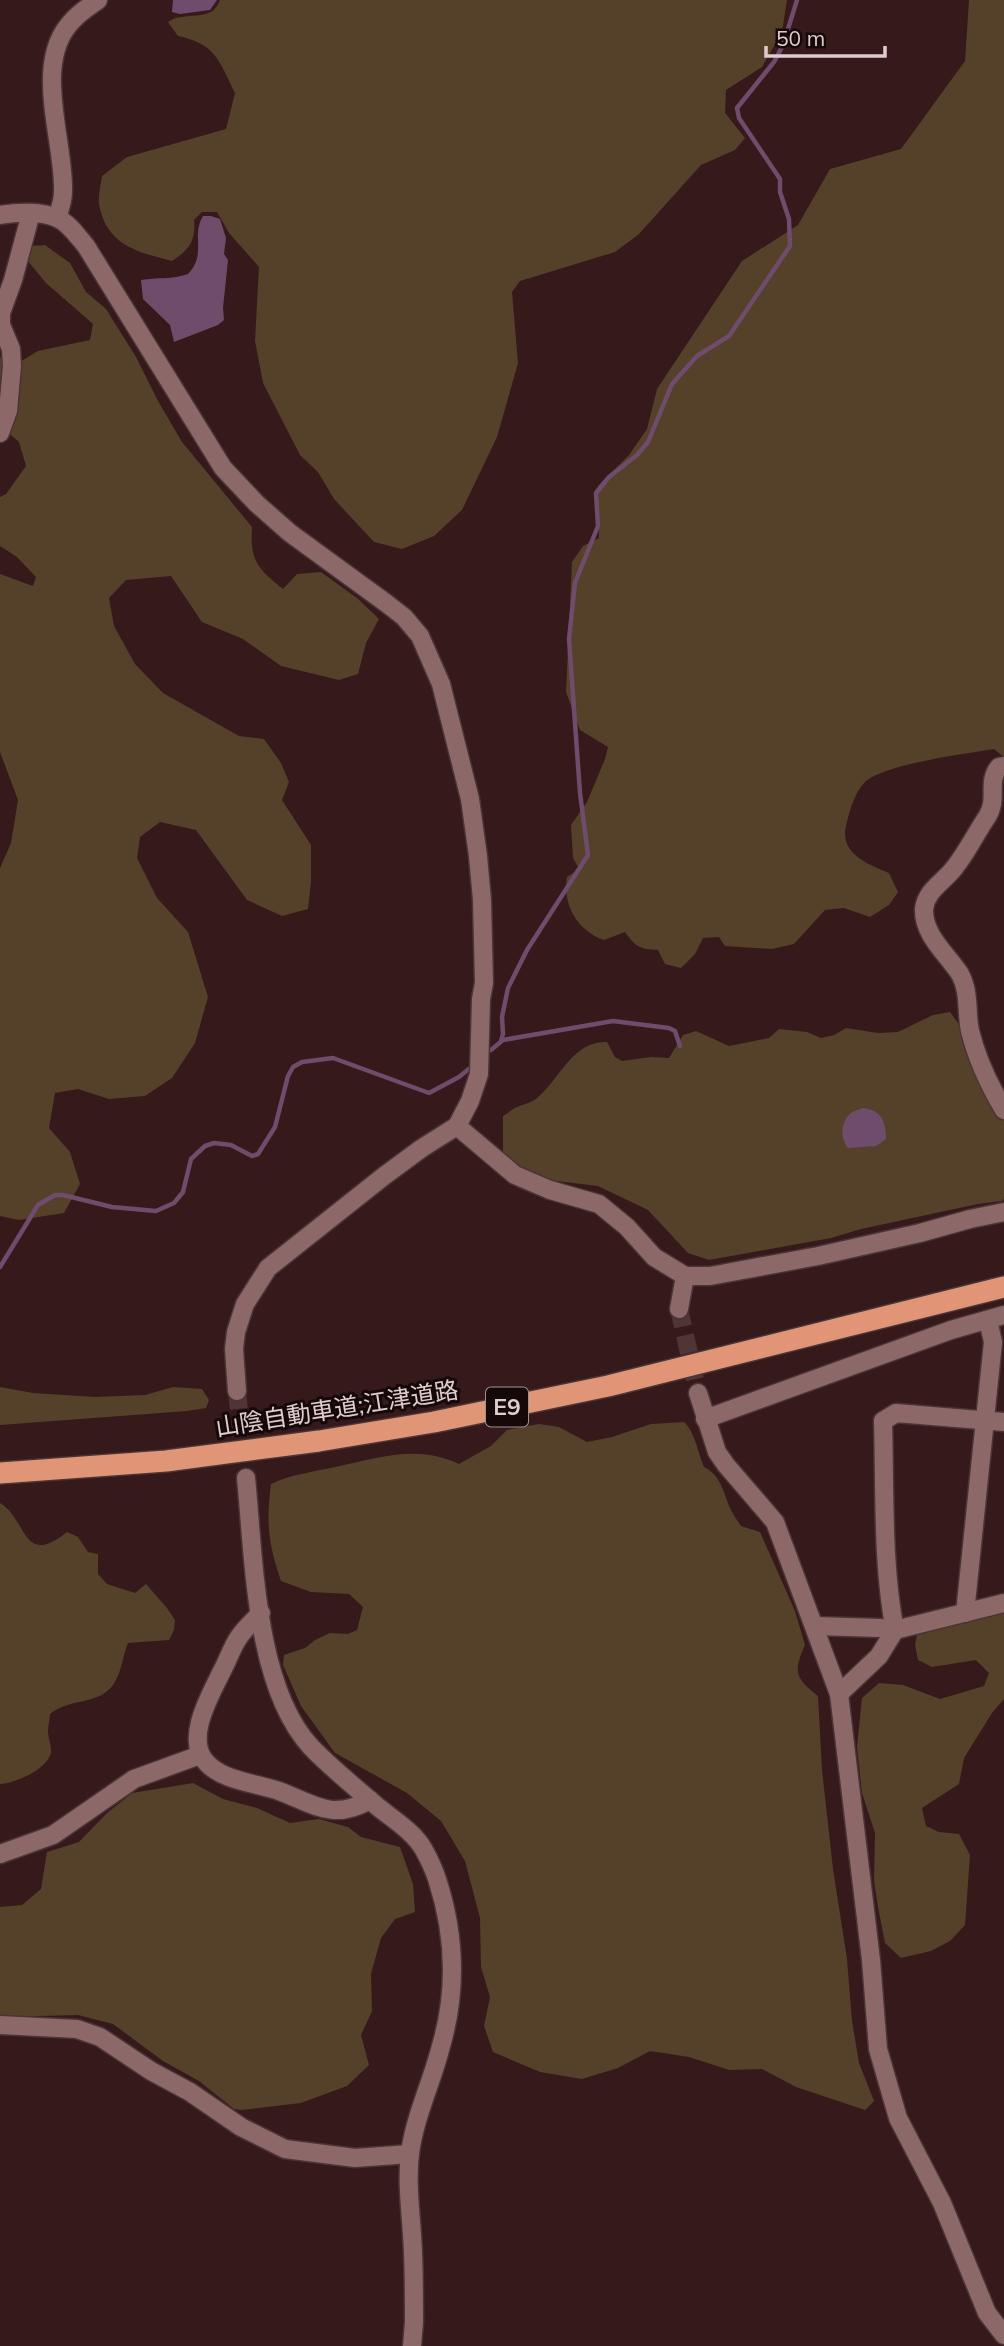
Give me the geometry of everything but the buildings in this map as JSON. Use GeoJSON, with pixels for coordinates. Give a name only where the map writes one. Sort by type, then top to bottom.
{"type":"FeatureCollection","features":[{"type":"Feature","properties":{"kind":"highway","name":"山陰自動車道;江津道路"},"geometry":{"type":"LineString","coordinates":[[0,1473],[166,1461],[319,1441],[434,1422],[608,1386],[1004,1287]]}},
{"type":"Feature","properties":{"kind":"street"},"geometry":{"type":"LineString","coordinates":[[57,218],[63,190],[54,120],[54,57],[72,20],[98,0]]}},
{"type":"Feature","properties":{"kind":"street"},"geometry":{"type":"LineString","coordinates":[[0,433],[8,411],[12,366],[11,349],[1,325],[1,313],[31,213]]}},
{"type":"Feature","properties":{"kind":"street"},"geometry":{"type":"LineString","coordinates":[[0,215],[31,213],[57,218],[71,229],[86,246],[223,468],[257,504],[290,533],[404,617],[420,636],[435,666],[470,799],[482,900],[484,983],[481,999],[479,1074],[470,1101],[457,1126],[384,1176],[268,1268],[245,1304],[236,1332],[234,1349],[237,1391]]}},
{"type":"Feature","properties":{"kind":"street"},"geometry":{"type":"LineString","coordinates":[[1004,766],[999,767],[992,777],[993,807],[955,867],[929,895],[925,909],[933,939],[961,975],[968,995],[967,1014],[971,1032],[988,1083],[1004,1110]]}},
{"type":"Feature","properties":{"kind":"street"},"geometry":{"type":"LineString","coordinates":[[457,1126],[515,1175],[550,1190],[599,1203],[627,1227],[654,1257],[685,1276],[710,1276],[818,1256],[1004,1212]]}},
{"type":"Feature","properties":{"kind":"street"},"geometry":{"type":"LineString","coordinates":[[680,1309],[685,1276]]}},
{"type":"Feature","properties":{"kind":"street"},"geometry":{"type":"LineString","coordinates":[[705,1419],[951,1330],[996,1318],[965,1613]]}},
{"type":"Feature","properties":{"kind":"street"},"geometry":{"type":"LineString","coordinates":[[698,1393],[717,1452],[775,1522],[839,1694],[871,1960],[878,2049],[898,2118],[942,2203],[987,2313],[1004,2333]]}},
{"type":"Feature","properties":{"kind":"street"},"geometry":{"type":"LineString","coordinates":[[839,1694],[879,1656],[895,1630],[891,1610],[885,1517],[883,1421],[896,1413],[1004,1422]]}},
{"type":"Feature","properties":{"kind":"street"},"geometry":{"type":"LineString","coordinates":[[246,1478],[261,1613],[275,1682],[295,1726],[311,1746],[407,1830],[424,1849],[436,1877],[452,1945],[450,2010],[410,2154],[409,2201],[414,2322],[412,2346]]}},
{"type":"Feature","properties":{"kind":"street"},"geometry":{"type":"LineString","coordinates":[[814,1626],[895,1630],[1004,1603]]}},
{"type":"Feature","properties":{"kind":"street"},"geometry":{"type":"LineString","coordinates":[[261,1613],[239,1636],[200,1718],[200,1755],[207,1764],[223,1774],[326,1810],[354,1809],[370,1800]]}},
{"type":"Feature","properties":{"kind":"street"},"geometry":{"type":"LineString","coordinates":[[0,1854],[53,1835],[134,1779],[200,1755]]}},
{"type":"Feature","properties":{"kind":"street"},"geometry":{"type":"LineString","coordinates":[[0,2025],[77,2029],[100,2038],[190,2092],[241,2127],[285,2149],[355,2158],[410,2154]]}},
{"type":"Feature","properties":{"kind":"shaded area"},"geometry":{"type":"Polygon","coordinates":[[[173,0],[217,0],[210,10],[180,14],[172,12],[173,0]]]}},
{"type":"Feature","properties":{"kind":"shaded area"},"geometry":{"type":"Polygon","coordinates":[[[220,0],[787,0],[782,32],[762,67],[726,90],[725,113],[745,138],[735,150],[701,165],[639,234],[615,252],[520,281],[512,292],[518,363],[497,437],[462,510],[434,536],[402,549],[374,542],[334,499],[318,472],[300,455],[263,383],[255,341],[259,267],[229,233],[217,212],[202,212],[194,220],[194,234],[190,244],[172,261],[135,250],[125,244],[108,229],[103,218],[99,204],[102,176],[127,157],[226,129],[235,93],[225,72],[209,49],[191,39],[178,36],[168,22],[211,12],[220,0]]]}},
{"type":"Feature","properties":{"kind":"shaded area"},"geometry":{"type":"Polygon","coordinates":[[[969,0],[1004,0],[1004,757],[994,749],[945,757],[888,770],[864,783],[855,796],[850,812],[845,833],[846,842],[856,856],[889,873],[898,892],[889,905],[870,917],[844,908],[825,910],[794,944],[772,949],[725,946],[719,937],[703,938],[695,954],[681,968],[665,964],[658,950],[638,946],[625,932],[604,940],[595,936],[574,916],[567,897],[567,877],[579,869],[573,858],[571,825],[587,802],[608,747],[580,730],[566,692],[572,562],[583,546],[599,538],[598,486],[629,455],[647,429],[657,389],[742,261],[798,225],[830,169],[901,149],[965,61],[969,0]]]}},
{"type":"Feature","properties":{"kind":"shaded area"},"geometry":{"type":"Polygon","coordinates":[[[203,216],[220,219],[226,238],[224,254],[228,260],[224,320],[218,325],[174,342],[170,325],[143,299],[141,280],[188,274],[197,259],[198,231],[203,216]]]}},
{"type":"Feature","properties":{"kind":"shaded area"},"geometry":{"type":"Polygon","coordinates":[[[45,245],[70,263],[86,292],[106,309],[136,357],[182,442],[252,527],[252,548],[261,569],[283,589],[297,574],[321,572],[357,598],[379,619],[366,643],[358,674],[339,680],[281,666],[243,639],[202,622],[171,576],[126,580],[109,598],[114,626],[135,664],[163,693],[239,736],[264,739],[281,763],[289,782],[282,800],[311,845],[308,909],[282,916],[247,900],[196,830],[160,822],[140,837],[137,858],[157,898],[188,932],[208,997],[195,1043],[172,1078],[145,1096],[109,1099],[78,1089],[55,1093],[49,1128],[70,1152],[80,1184],[64,1213],[19,1220],[0,1216],[0,868],[11,843],[18,800],[0,752],[0,574],[33,586],[36,577],[17,557],[0,546],[0,497],[6,494],[26,466],[19,442],[0,426],[0,357],[23,360],[38,351],[90,340],[93,324],[46,283],[27,260],[31,246],[45,245]]]}},
{"type":"Feature","properties":{"kind":"shaded area"},"geometry":{"type":"Polygon","coordinates":[[[950,1012],[961,1027],[987,1092],[1004,1121],[1002,1201],[861,1229],[831,1238],[709,1260],[688,1253],[648,1210],[598,1186],[540,1179],[511,1163],[503,1152],[503,1116],[537,1098],[576,1054],[595,1043],[607,1042],[615,1057],[622,1061],[651,1057],[669,1058],[683,1035],[696,1031],[729,1046],[769,1038],[779,1029],[807,1032],[821,1038],[846,1028],[878,1033],[898,1032],[933,1015],[950,1012]]]}},
{"type":"Feature","properties":{"kind":"shaded area"},"geometry":{"type":"Polygon","coordinates":[[[863,1108],[875,1111],[882,1118],[886,1139],[876,1146],[848,1148],[843,1137],[845,1120],[851,1113],[863,1108]]]}},
{"type":"Feature","properties":{"kind":"shaded area"},"geometry":{"type":"Polygon","coordinates":[[[0,1387],[33,1393],[95,1397],[145,1395],[173,1387],[202,1389],[209,1400],[206,1408],[187,1411],[0,1425],[0,1387]]]}},
{"type":"Feature","properties":{"kind":"shaded area"},"geometry":{"type":"Polygon","coordinates":[[[684,1422],[694,1437],[704,1467],[717,1479],[741,1526],[760,1532],[795,1611],[805,1645],[798,1674],[818,1696],[822,1770],[847,1959],[852,2021],[859,2063],[874,2101],[865,2110],[796,2087],[762,2069],[729,2070],[689,2057],[650,2051],[618,2068],[582,2079],[540,2072],[493,2052],[484,2026],[490,1997],[481,1967],[480,1918],[465,1861],[441,1821],[407,1793],[335,1753],[301,1706],[283,1665],[284,1655],[305,1648],[315,1640],[330,1633],[348,1634],[357,1630],[363,1607],[349,1594],[311,1592],[281,1581],[269,1533],[271,1484],[303,1474],[397,1455],[428,1455],[459,1464],[491,1446],[507,1430],[539,1424],[559,1427],[587,1442],[651,1424],[684,1422]]]}},
{"type":"Feature","properties":{"kind":"shaded area"},"geometry":{"type":"Polygon","coordinates":[[[0,1503],[33,1543],[41,1545],[52,1542],[67,1532],[78,1537],[88,1552],[98,1554],[98,1574],[107,1584],[135,1593],[146,1584],[175,1620],[169,1640],[128,1643],[116,1680],[103,1694],[59,1708],[50,1714],[48,1731],[51,1753],[48,1759],[30,1774],[0,1784],[0,1503]]]}},
{"type":"Feature","properties":{"kind":"shaded area"},"geometry":{"type":"Polygon","coordinates":[[[1004,1611],[1004,1699],[964,1758],[959,1784],[922,1808],[926,1826],[939,1832],[959,1834],[970,1855],[965,1925],[950,1941],[931,1951],[901,1958],[885,1943],[874,1881],[875,1833],[862,1793],[857,1747],[862,1698],[879,1683],[903,1685],[940,1699],[984,1686],[989,1673],[976,1660],[932,1667],[918,1660],[915,1645],[917,1634],[1004,1611]]]}},
{"type":"Feature","properties":{"kind":"shaded area"},"geometry":{"type":"Polygon","coordinates":[[[193,1783],[223,1799],[257,1808],[290,1823],[319,1819],[348,1827],[361,1837],[400,1847],[413,1884],[415,1912],[395,1919],[381,1938],[371,1974],[372,2011],[361,2035],[369,2065],[347,2086],[301,2103],[234,2109],[199,2081],[163,2061],[113,2024],[78,2015],[0,2017],[0,1907],[22,1905],[41,1889],[47,1852],[79,1842],[107,1813],[132,1793],[193,1783]]]}},
{"type":"Feature","properties":{"kind":"waterway"},"geometry":{"type":"LineString","coordinates":[[501,1041],[502,1017],[508,988],[527,950],[588,855],[580,793],[569,639],[575,583],[598,526],[596,493],[609,477],[637,455],[648,442],[672,384],[697,356],[729,336],[790,246],[789,219],[780,192],[780,179],[739,118],[737,108],[774,62],[783,45],[797,0]]}},
{"type":"Feature","properties":{"kind":"waterway"},"geometry":{"type":"LineString","coordinates":[[491,1050],[503,1040],[613,1021],[669,1028],[675,1031],[680,1046]]}},
{"type":"Feature","properties":{"kind":"waterway"},"geometry":{"type":"LineString","coordinates":[[0,1267],[38,1205],[55,1195],[112,1207],[156,1211],[174,1203],[183,1192],[191,1159],[205,1146],[214,1143],[231,1145],[252,1156],[258,1154],[275,1127],[288,1076],[293,1067],[302,1062],[333,1058],[429,1093],[470,1068]]}},
{"type":"Feature","properties":{"kind":"tunnel"},"geometry":{"type":"LineString","coordinates":[[679,1309],[698,1393]]}},
{"type":"Feature","properties":{"kind":"tunnel"},"geometry":{"type":"LineString","coordinates":[[237,1391],[246,1478]]}}]}
